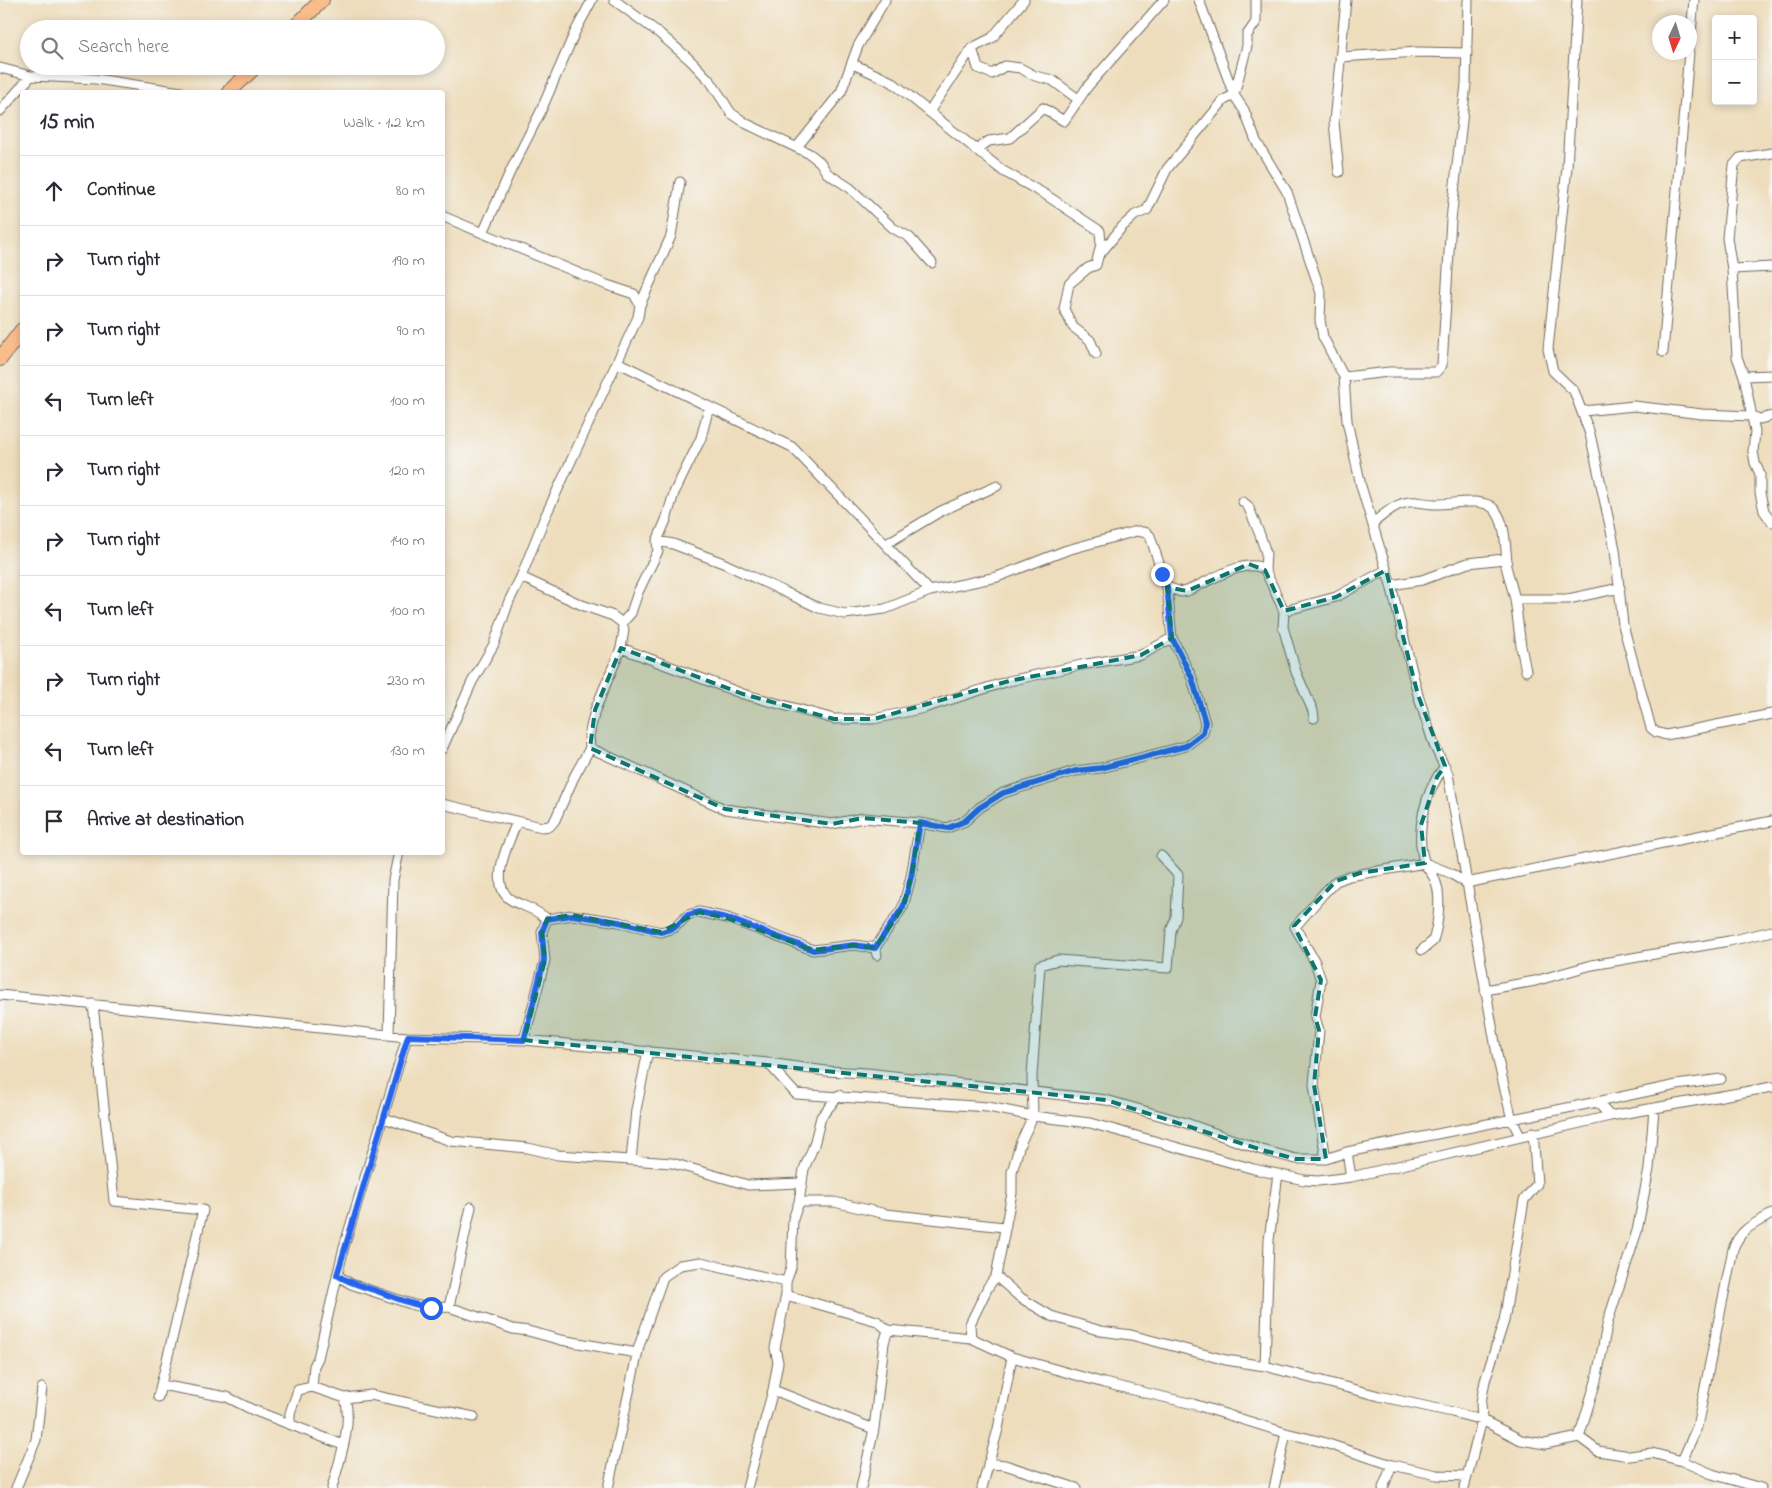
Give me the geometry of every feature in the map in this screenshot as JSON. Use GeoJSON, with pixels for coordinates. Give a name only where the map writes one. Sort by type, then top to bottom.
{"type":"FeatureCollection","features":[{"type":"Feature","properties":{"kind":"highway"},"geometry":{"type":"LineString","coordinates":[[302,20],[322,0]]}},
{"type":"Feature","properties":{"kind":"highway"},"geometry":{"type":"LineString","coordinates":[[231,90],[247,75]]}},
{"type":"Feature","properties":{"kind":"highway"},"geometry":{"type":"LineString","coordinates":[[0,359],[20,333]]}},
{"type":"Feature","properties":{"kind":"street"},"geometry":{"type":"LineString","coordinates":[[483,232],[510,172],[540,113],[575,32],[592,0]]}},
{"type":"Feature","properties":{"kind":"street"},"geometry":{"type":"LineString","coordinates":[[614,0],[659,33],[690,60],[711,82],[731,113],[747,124],[797,147],[820,162],[827,172],[850,188],[893,228],[909,238],[932,263]]}},
{"type":"Feature","properties":{"kind":"street"},"geometry":{"type":"LineString","coordinates":[[797,147],[815,127],[841,92],[853,64],[858,46],[885,0]]}},
{"type":"Feature","properties":{"kind":"street"},"geometry":{"type":"LineString","coordinates":[[929,112],[972,48],[992,38],[1024,0]]}},
{"type":"Feature","properties":{"kind":"street"},"geometry":{"type":"LineString","coordinates":[[975,150],[989,141],[1010,138],[1043,108],[1064,121],[1078,99],[1164,0]]}},
{"type":"Feature","properties":{"kind":"street"},"geometry":{"type":"LineString","coordinates":[[1199,0],[1234,95],[1244,110],[1256,141],[1287,192],[1321,293],[1320,320],[1323,337],[1344,377],[1347,421],[1361,486],[1391,585],[1418,695],[1434,744],[1446,766],[1498,1060],[1512,1120],[1520,1136]]}},
{"type":"Feature","properties":{"kind":"street"},"geometry":{"type":"LineString","coordinates":[[1099,254],[1122,227],[1146,210],[1167,169],[1224,100],[1234,95],[1247,46],[1247,35],[1256,22],[1256,0]]}},
{"type":"Feature","properties":{"kind":"street"},"geometry":{"type":"LineString","coordinates":[[1339,172],[1334,122],[1346,0]]}},
{"type":"Feature","properties":{"kind":"street"},"geometry":{"type":"LineString","coordinates":[[1344,377],[1389,372],[1436,372],[1442,364],[1451,220],[1466,84],[1468,0]]}},
{"type":"Feature","properties":{"kind":"street"},"geometry":{"type":"LineString","coordinates":[[1577,0],[1566,167],[1548,349],[1553,371],[1574,392],[1583,411],[1615,548],[1623,625],[1651,728],[1656,732],[1666,735],[1772,714]]}},
{"type":"Feature","properties":{"kind":"street"},"geometry":{"type":"LineString","coordinates":[[1693,15],[1694,0]]}},
{"type":"Feature","properties":{"kind":"street"},"geometry":{"type":"LineString","coordinates":[[972,48],[978,68],[992,74],[1005,66],[1020,68],[1035,76],[1052,80],[1078,99]]}},
{"type":"Feature","properties":{"kind":"street"},"geometry":{"type":"LineString","coordinates":[[1340,58],[1418,52],[1467,53]]}},
{"type":"Feature","properties":{"kind":"street"},"geometry":{"type":"LineString","coordinates":[[1663,352],[1688,60]]}},
{"type":"Feature","properties":{"kind":"street"},"geometry":{"type":"LineString","coordinates":[[853,64],[892,82],[1003,171],[1100,231],[1099,254],[1096,265],[1088,268],[1069,284],[1064,309],[1073,328],[1090,340],[1096,354]]}},
{"type":"Feature","properties":{"kind":"street"},"geometry":{"type":"LineString","coordinates":[[0,68],[20,73]]}},
{"type":"Feature","properties":{"kind":"street"},"geometry":{"type":"LineString","coordinates":[[26,75],[96,79],[168,90]]}},
{"type":"Feature","properties":{"kind":"street"},"geometry":{"type":"LineString","coordinates":[[0,111],[30,76]]}},
{"type":"Feature","properties":{"kind":"street"},"geometry":{"type":"LineString","coordinates":[[1772,154],[1740,158],[1734,165],[1728,238],[1732,269],[1737,357],[1744,376],[1755,432],[1753,452],[1760,474],[1760,493],[1764,511],[1772,522]]}},
{"type":"Feature","properties":{"kind":"street"},"geometry":{"type":"LineString","coordinates":[[445,742],[472,682],[494,644],[509,602],[544,519],[638,317],[640,305],[671,236],[680,182]]}},
{"type":"Feature","properties":{"kind":"street"},"geometry":{"type":"LineString","coordinates":[[445,217],[634,294],[640,305]]}},
{"type":"Feature","properties":{"kind":"street"},"geometry":{"type":"LineString","coordinates":[[1732,269],[1772,267]]}},
{"type":"Feature","properties":{"kind":"street"},"geometry":{"type":"LineString","coordinates":[[617,362],[792,447],[930,591]]}},
{"type":"Feature","properties":{"kind":"street"},"geometry":{"type":"LineString","coordinates":[[1744,376],[1772,375]]}},
{"type":"Feature","properties":{"kind":"street"},"geometry":{"type":"LineString","coordinates":[[1583,411],[1634,406],[1702,414],[1751,416],[1760,419],[1772,416]]}},
{"type":"Feature","properties":{"kind":"street"},"geometry":{"type":"LineString","coordinates":[[622,622],[631,613],[638,592],[658,551],[657,541],[681,474],[701,438],[709,407]]}},
{"type":"Feature","properties":{"kind":"street"},"geometry":{"type":"LineString","coordinates":[[886,544],[941,511],[997,486]]}},
{"type":"Feature","properties":{"kind":"street"},"geometry":{"type":"LineString","coordinates":[[1372,523],[1399,504],[1412,501],[1433,504],[1464,501],[1490,505],[1497,513],[1502,524],[1506,561],[1515,599],[1520,646],[1526,671]]}},
{"type":"Feature","properties":{"kind":"street"},"geometry":{"type":"LineString","coordinates":[[1243,502],[1248,506],[1266,553],[1266,570],[1284,611],[1283,627],[1296,672],[1313,711],[1314,718]]}},
{"type":"Feature","properties":{"kind":"street"},"geometry":{"type":"LineString","coordinates":[[590,748],[725,809],[832,824],[864,818],[920,823],[948,828],[965,821],[979,808],[1003,793],[1075,771],[1120,763],[1194,742],[1203,733],[1205,722],[1192,678],[1172,638],[1167,587],[1150,536],[1147,533],[1138,531],[1067,550],[997,576],[930,591],[885,609],[845,614],[820,608],[723,563],[673,544],[657,541]]}},
{"type":"Feature","properties":{"kind":"street"},"geometry":{"type":"LineString","coordinates":[[1391,585],[1422,580],[1468,562],[1500,558],[1506,561]]}},
{"type":"Feature","properties":{"kind":"street"},"geometry":{"type":"LineString","coordinates":[[1167,587],[1181,592],[1187,591],[1249,564],[1261,566],[1266,570]]}},
{"type":"Feature","properties":{"kind":"street"},"geometry":{"type":"LineString","coordinates":[[1284,611],[1336,597],[1386,570]]}},
{"type":"Feature","properties":{"kind":"street"},"geometry":{"type":"LineString","coordinates":[[445,805],[499,815],[517,822],[542,827],[550,826],[558,815],[574,777],[590,748],[589,736],[595,710],[621,648],[624,630],[622,622],[613,616],[582,605],[521,577]]}},
{"type":"Feature","properties":{"kind":"street"},"geometry":{"type":"LineString","coordinates":[[1515,599],[1568,599],[1620,588]]}},
{"type":"Feature","properties":{"kind":"street"},"geometry":{"type":"LineString","coordinates":[[621,648],[743,694],[834,719],[874,719],[924,708],[1009,681],[1081,665],[1141,655],[1172,638]]}},
{"type":"Feature","properties":{"kind":"street"},"geometry":{"type":"LineString","coordinates":[[1422,950],[1433,941],[1438,904],[1436,882],[1425,863],[1421,824],[1437,777],[1446,766]]}},
{"type":"Feature","properties":{"kind":"street"},"geometry":{"type":"LineString","coordinates":[[1326,1159],[1314,1085],[1319,1030],[1315,1018],[1321,980],[1315,962],[1295,927],[1296,923],[1336,881],[1360,873],[1425,863],[1450,873],[1466,883],[1772,821]]}},
{"type":"Feature","properties":{"kind":"street"},"geometry":{"type":"LineString","coordinates":[[517,822],[504,851],[500,872],[503,889],[511,900],[535,909],[547,919],[572,915],[619,922],[661,932],[674,928],[688,915],[699,912],[727,918],[813,950],[854,945],[876,952],[903,907],[911,877],[920,823]]}},
{"type":"Feature","properties":{"kind":"street"},"geometry":{"type":"LineString","coordinates":[[389,1035],[393,880],[398,855]]}},
{"type":"Feature","properties":{"kind":"street"},"geometry":{"type":"LineString","coordinates":[[972,1338],[970,1324],[996,1276],[1012,1193],[1012,1172],[1020,1144],[1033,1116],[1032,1076],[1041,964],[1058,960],[1168,968],[1171,931],[1176,917],[1178,874],[1161,856]]}},
{"type":"Feature","properties":{"kind":"street"},"geometry":{"type":"LineString","coordinates":[[524,1040],[544,960],[542,932],[547,919]]}},
{"type":"Feature","properties":{"kind":"street"},"geometry":{"type":"LineString","coordinates":[[1485,990],[1535,981],[1592,965],[1728,941],[1772,931]]}},
{"type":"Feature","properties":{"kind":"street"},"geometry":{"type":"LineString","coordinates":[[0,995],[389,1035],[524,1040],[768,1062],[826,1071],[867,1073],[1106,1100],[1184,1122],[1262,1150],[1296,1159],[1326,1159],[1347,1152],[1422,1136],[1512,1120],[1677,1085],[1721,1079]]}},
{"type":"Feature","properties":{"kind":"street"},"geometry":{"type":"LineString","coordinates":[[93,1004],[114,1201],[203,1210],[158,1397]]}},
{"type":"Feature","properties":{"kind":"street"},"geometry":{"type":"LineString","coordinates":[[312,1387],[314,1366],[318,1358],[337,1275],[408,1036]]}},
{"type":"Feature","properties":{"kind":"street"},"geometry":{"type":"LineString","coordinates":[[630,1160],[636,1110],[648,1052]]}},
{"type":"Feature","properties":{"kind":"street"},"geometry":{"type":"LineString","coordinates":[[768,1062],[796,1094],[839,1095],[904,1102],[988,1107],[1033,1116],[1090,1123],[1304,1180],[1350,1177],[1533,1132],[1772,1087]]}},
{"type":"Feature","properties":{"kind":"street"},"geometry":{"type":"LineString","coordinates":[[747,1488],[773,1390],[778,1362],[775,1348],[786,1295],[786,1282],[791,1268],[793,1219],[799,1202],[801,1183],[821,1117],[839,1095]]}},
{"type":"Feature","properties":{"kind":"street"},"geometry":{"type":"LineString","coordinates":[[1597,1102],[1610,1116]]}},
{"type":"Feature","properties":{"kind":"street"},"geometry":{"type":"LineString","coordinates":[[1579,1437],[1596,1380],[1608,1321],[1637,1230],[1648,1169],[1654,1109]]}},
{"type":"Feature","properties":{"kind":"street"},"geometry":{"type":"LineString","coordinates":[[384,1118],[451,1141],[528,1148],[558,1155],[672,1163],[748,1185],[801,1183]]}},
{"type":"Feature","properties":{"kind":"street"},"geometry":{"type":"LineString","coordinates":[[1464,1488],[1482,1420],[1481,1402],[1495,1346],[1504,1321],[1524,1200],[1537,1184],[1533,1132]]}},
{"type":"Feature","properties":{"kind":"street"},"geometry":{"type":"LineString","coordinates":[[1347,1152],[1350,1177]]}},
{"type":"Feature","properties":{"kind":"street"},"geometry":{"type":"LineString","coordinates":[[1264,1366],[1268,1240],[1278,1174]]}},
{"type":"Feature","properties":{"kind":"street"},"geometry":{"type":"LineString","coordinates":[[799,1202],[834,1202],[886,1214],[1004,1227]]}},
{"type":"Feature","properties":{"kind":"street"},"geometry":{"type":"LineString","coordinates":[[449,1307],[470,1207]]}},
{"type":"Feature","properties":{"kind":"street"},"geometry":{"type":"LineString","coordinates":[[1682,1461],[1697,1427],[1733,1249],[1738,1236],[1745,1229],[1772,1214]]}},
{"type":"Feature","properties":{"kind":"street"},"geometry":{"type":"LineString","coordinates":[[608,1488],[637,1352],[663,1277],[680,1265],[701,1262],[786,1282]]}},
{"type":"Feature","properties":{"kind":"street"},"geometry":{"type":"LineString","coordinates":[[337,1275],[351,1284],[384,1293],[398,1301],[431,1308],[449,1307],[514,1330],[528,1331],[561,1340],[637,1352]]}},
{"type":"Feature","properties":{"kind":"street"},"geometry":{"type":"LineString","coordinates":[[996,1276],[1021,1298],[1062,1320],[1226,1360],[1264,1366],[1482,1420],[1521,1440],[1545,1444],[1579,1437],[1598,1451],[1630,1456],[1652,1453],[1682,1461],[1712,1474],[1761,1488]]}},
{"type":"Feature","properties":{"kind":"street"},"geometry":{"type":"LineString","coordinates":[[786,1295],[877,1321],[888,1330],[972,1338],[1012,1357],[1104,1383],[1193,1404],[1286,1433],[1319,1441],[1392,1465],[1437,1475],[1467,1476]]}},
{"type":"Feature","properties":{"kind":"street"},"geometry":{"type":"LineString","coordinates":[[861,1488],[874,1429],[884,1343],[888,1330]]}},
{"type":"Feature","properties":{"kind":"street"},"geometry":{"type":"LineString","coordinates":[[982,1488],[998,1429],[1012,1357]]}},
{"type":"Feature","properties":{"kind":"street"},"geometry":{"type":"LineString","coordinates":[[161,1385],[227,1397],[253,1410],[342,1445]]}},
{"type":"Feature","properties":{"kind":"street"},"geometry":{"type":"LineString","coordinates":[[290,1424],[290,1413],[298,1390],[312,1387],[345,1398],[371,1395],[474,1417]]}},
{"type":"Feature","properties":{"kind":"street"},"geometry":{"type":"LineString","coordinates":[[16,1488],[36,1440],[42,1388]]}},
{"type":"Feature","properties":{"kind":"street"},"geometry":{"type":"LineString","coordinates":[[773,1390],[874,1429]]}},
{"type":"Feature","properties":{"kind":"street"},"geometry":{"type":"LineString","coordinates":[[332,1488],[348,1409],[345,1398]]}},
{"type":"Feature","properties":{"kind":"street"},"geometry":{"type":"LineString","coordinates":[[1274,1488],[1286,1433]]}},
{"type":"Feature","properties":{"kind":"street"},"geometry":{"type":"LineString","coordinates":[[988,1463],[1005,1465],[1076,1488]]}},
{"type":"Feature","properties":{"kind":"street"},"geometry":{"type":"LineString","coordinates":[[1383,1488],[1392,1465]]}},
{"type":"Feature","properties":{"kind":"highlighted area"},"geometry":{"type":"Polygon","coordinates":[[[1249,564],[1265,570],[1284,611],[1336,597],[1386,570],[1418,695],[1445,766],[1437,777],[1421,825],[1425,863],[1360,873],[1336,881],[1294,926],[1321,980],[1315,1017],[1319,1030],[1314,1085],[1326,1159],[1296,1159],[1262,1150],[1106,1100],[524,1040],[545,960],[542,932],[547,919],[572,915],[661,932],[699,912],[727,918],[813,950],[854,945],[875,948],[903,907],[911,877],[920,823],[863,818],[832,824],[725,809],[590,748],[595,710],[621,648],[743,694],[834,719],[874,719],[1009,681],[1141,655],[1172,638],[1167,587],[1187,591],[1249,564]]]}},
{"type":"Feature","properties":{"kind":"route"},"geometry":{"type":"LineString","coordinates":[[431,1308],[398,1301],[384,1293],[351,1284],[337,1275],[344,1246],[408,1036],[524,1040],[544,960],[542,932],[547,919],[572,915],[619,922],[661,932],[674,928],[688,915],[699,912],[727,918],[813,950],[854,945],[875,948],[903,907],[911,877],[920,823],[938,828],[948,828],[965,821],[992,798],[1003,793],[1075,771],[1101,768],[1186,746],[1194,742],[1203,733],[1205,722],[1194,692],[1192,678],[1185,660],[1172,638],[1170,603],[1162,574]]}}]}
